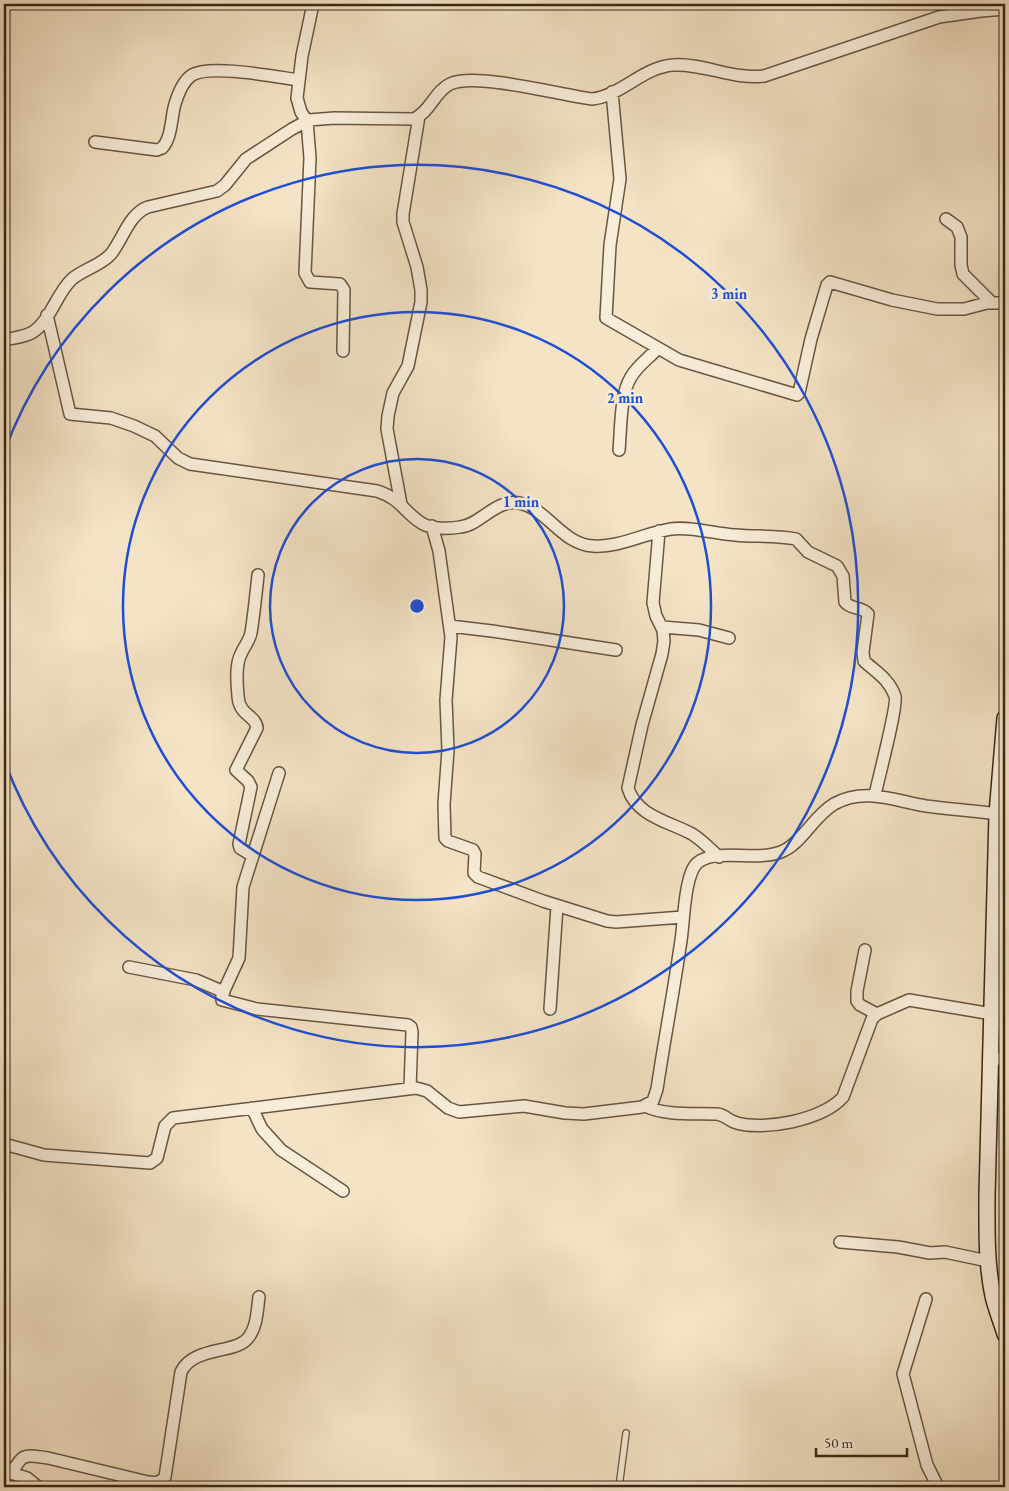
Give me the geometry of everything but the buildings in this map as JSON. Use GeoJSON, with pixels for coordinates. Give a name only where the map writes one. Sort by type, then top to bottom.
{"type":"FeatureCollection","features":[{"type":"Feature","properties":{"kind":"street"},"geometry":{"type":"LineString","coordinates":[[313,4],[302,56],[298,107],[307,121],[310,158],[305,273],[310,282],[340,284],[344,290],[342,351]]}},
{"type":"Feature","properties":{"kind":"street"},"geometry":{"type":"LineString","coordinates":[[4,340],[32,333],[38,328],[71,280],[101,263],[110,255],[140,210],[217,192],[223,188],[246,159],[307,121],[320,118],[412,119],[419,116],[442,90],[452,83],[472,79],[592,99],[612,92],[647,73],[672,65],[689,65],[745,77],[764,76],[940,17],[1005,9]]}},
{"type":"Feature","properties":{"kind":"street"},"geometry":{"type":"LineString","coordinates":[[95,142],[156,150],[162,148],[168,137],[178,96],[188,79],[200,72],[232,71],[299,80]]}},
{"type":"Feature","properties":{"kind":"street"},"geometry":{"type":"LineString","coordinates":[[612,92],[620,179],[610,245],[606,318],[679,360],[797,395],[800,393],[811,339],[827,285],[830,282],[892,300],[937,309],[1005,303]]}},
{"type":"Feature","properties":{"kind":"street"},"geometry":{"type":"LineString","coordinates":[[401,504],[388,429],[388,416],[393,393],[408,366],[421,302],[418,266],[403,222],[419,116]]}},
{"type":"Feature","properties":{"kind":"street"},"geometry":{"type":"LineString","coordinates":[[946,219],[957,227],[961,237],[961,265],[963,274],[992,303]]}},
{"type":"Feature","properties":{"kind":"street"},"geometry":{"type":"LineString","coordinates":[[47,315],[67,408],[71,415],[111,418],[134,426],[154,436],[178,458],[190,464],[362,488],[383,493],[401,504],[420,522],[432,526],[459,528],[468,526],[490,511],[516,502],[546,517],[578,544],[592,546],[608,545],[659,531],[675,529],[736,536],[796,539],[808,552],[837,566],[842,576],[848,606],[865,610],[868,614],[863,652],[864,661],[884,678],[896,700],[875,795]]}},
{"type":"Feature","properties":{"kind":"street"},"geometry":{"type":"LineString","coordinates":[[619,450],[627,385],[634,373],[658,348]]}},
{"type":"Feature","properties":{"kind":"street"},"geometry":{"type":"LineString","coordinates":[[432,526],[439,551],[450,626],[451,650],[446,700],[448,750],[444,804],[445,838],[473,850],[475,854],[474,873],[478,877],[557,906],[616,922],[683,917]]}},
{"type":"Feature","properties":{"kind":"street"},"geometry":{"type":"LineString","coordinates":[[659,531],[653,603],[664,638],[662,654],[642,725],[628,788],[630,794],[650,814],[696,837],[718,856]]}},
{"type":"Feature","properties":{"kind":"street"},"geometry":{"type":"LineString","coordinates":[[253,856],[240,848],[239,844],[251,787],[248,781],[236,770],[257,728],[255,720],[244,713],[240,706],[238,686],[239,659],[249,642],[258,575]]}},
{"type":"Feature","properties":{"kind":"street"},"geometry":{"type":"LineString","coordinates":[[450,626],[616,650]]}},
{"type":"Feature","properties":{"kind":"street"},"geometry":{"type":"LineString","coordinates":[[662,627],[699,630],[729,638]]}},
{"type":"Feature","properties":{"kind":"street"},"geometry":{"type":"LineString","coordinates":[[1005,723],[997,814],[987,1194],[988,1261],[993,1297],[1005,1334]]}},
{"type":"Feature","properties":{"kind":"street"},"geometry":{"type":"LineString","coordinates":[[279,773],[242,895],[239,958],[222,1000],[245,1007],[409,1026],[412,1030],[410,1088]]}},
{"type":"Feature","properties":{"kind":"street"},"geometry":{"type":"LineString","coordinates":[[4,1144],[44,1155],[150,1162],[157,1158],[165,1126],[173,1118],[410,1088],[427,1091],[448,1108],[459,1112],[524,1106],[565,1113],[584,1114],[645,1106],[652,1101],[657,1089],[679,954],[688,882],[694,865],[703,860],[718,856],[751,856],[780,852],[794,844],[821,814],[836,803],[858,796],[875,795],[926,806],[997,814]]}},
{"type":"Feature","properties":{"kind":"street"},"geometry":{"type":"LineString","coordinates":[[550,1009],[557,906]]}},
{"type":"Feature","properties":{"kind":"street"},"geometry":{"type":"LineString","coordinates":[[865,950],[857,991],[857,1001],[860,1005],[877,1014]]}},
{"type":"Feature","properties":{"kind":"street"},"geometry":{"type":"LineString","coordinates":[[129,968],[191,979],[224,992]]}},
{"type":"Feature","properties":{"kind":"street"},"geometry":{"type":"LineString","coordinates":[[645,1106],[656,1110],[720,1114],[734,1122],[764,1125],[787,1123],[816,1115],[834,1106],[843,1098],[872,1019],[877,1014],[909,1000],[992,1014]]}},
{"type":"Feature","properties":{"kind":"street"},"geometry":{"type":"LineString","coordinates":[[990,1059],[1005,1060]]}},
{"type":"Feature","properties":{"kind":"street"},"geometry":{"type":"LineString","coordinates":[[252,1108],[262,1129],[281,1150],[343,1191]]}},
{"type":"Feature","properties":{"kind":"street"},"geometry":{"type":"LineString","coordinates":[[840,1242],[945,1252],[988,1261]]}},
{"type":"Feature","properties":{"kind":"street"},"geometry":{"type":"LineString","coordinates":[[38,1487],[27,1478],[8,1472],[24,1456],[48,1458],[148,1482],[155,1483],[162,1480],[165,1477],[181,1372],[184,1364],[204,1354],[244,1342],[253,1329],[259,1297]]}},
{"type":"Feature","properties":{"kind":"street"},"geometry":{"type":"LineString","coordinates":[[926,1299],[903,1374],[926,1465],[938,1487]]}},
{"type":"Feature","properties":{"kind":"lane"},"geometry":{"type":"LineString","coordinates":[[619,1487],[626,1433]]}}]}
